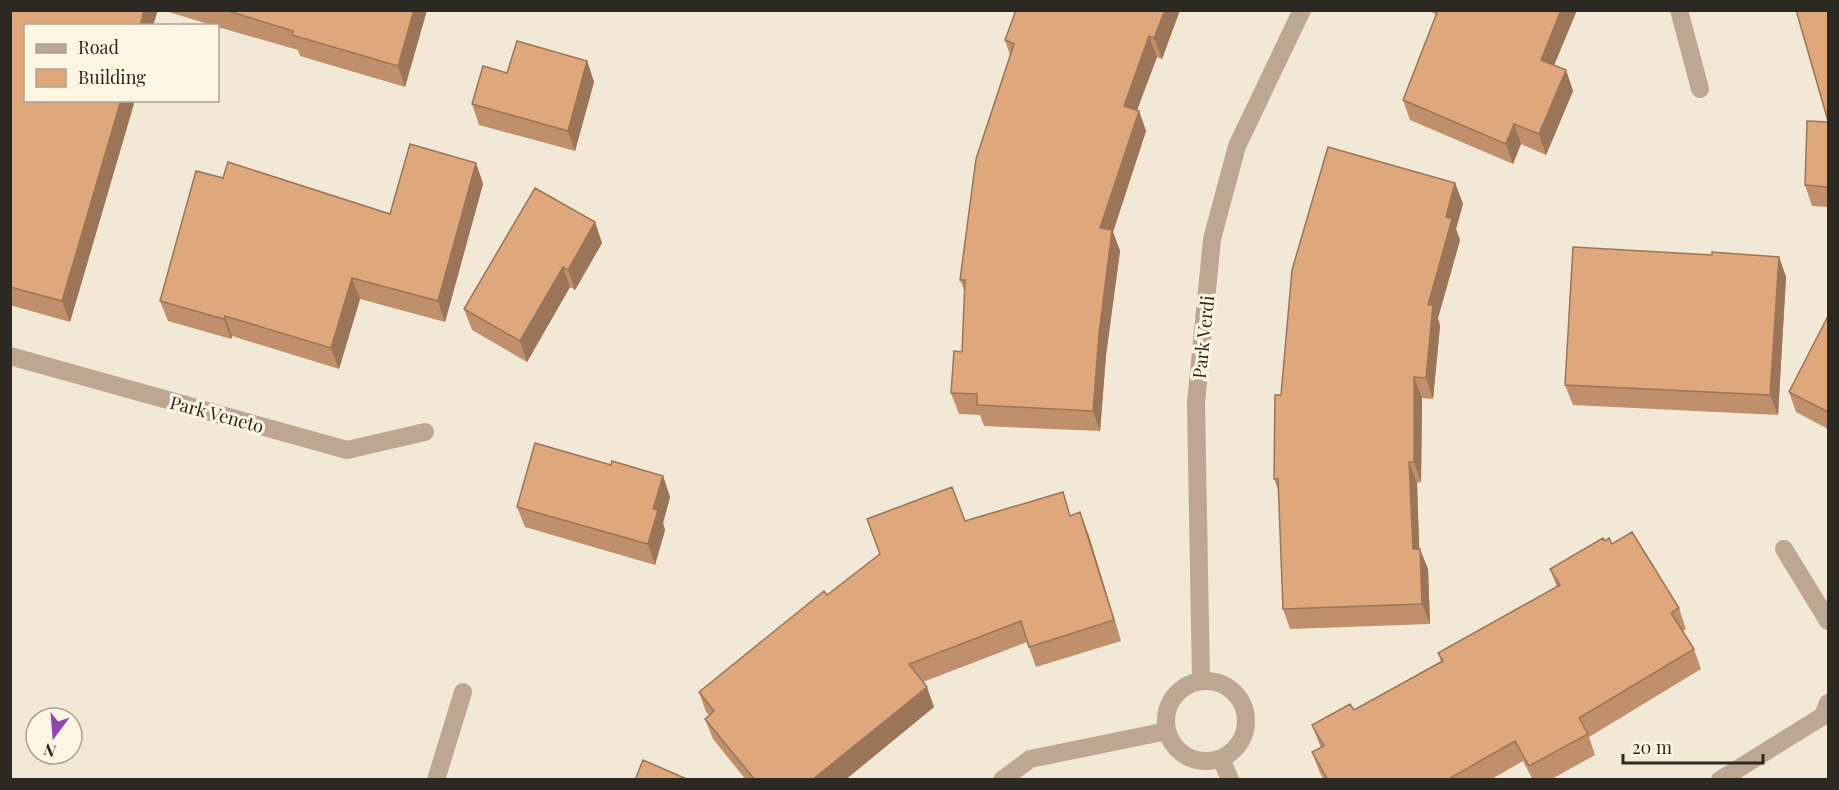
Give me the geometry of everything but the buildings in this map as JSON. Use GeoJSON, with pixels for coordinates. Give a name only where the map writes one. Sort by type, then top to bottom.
{"type":"FeatureCollection","features":[{"type":"Feature","properties":{"kind":"street","name":"Park Verdi"},"geometry":{"type":"LineString","coordinates":[[1201,681],[1196,403],[1212,238],[1237,146],[1302,10]]}},
{"type":"Feature","properties":{"kind":"street"},"geometry":{"type":"LineString","coordinates":[[1679,10],[1700,90]]}},
{"type":"Feature","properties":{"kind":"street","name":"Park Veneto"},"geometry":{"type":"LineString","coordinates":[[10,356],[347,450],[425,432]]}},
{"type":"Feature","properties":{"kind":"street"},"geometry":{"type":"LineString","coordinates":[[1784,549],[1828,621]]}},
{"type":"Feature","properties":{"kind":"street"},"geometry":{"type":"LineString","coordinates":[[1201,681],[1215,682],[1227,687],[1237,694],[1244,705],[1245,730],[1240,742],[1221,758],[1208,761],[1183,753],[1173,744],[1167,731],[1170,705],[1177,693],[1188,685],[1201,681]]}},
{"type":"Feature","properties":{"kind":"street"},"geometry":{"type":"LineString","coordinates":[[436,780],[463,692]]}},
{"type":"Feature","properties":{"kind":"street"},"geometry":{"type":"LineString","coordinates":[[1720,780],[1823,716],[1828,704]]}},
{"type":"Feature","properties":{"kind":"street"},"geometry":{"type":"LineString","coordinates":[[1002,780],[1030,759],[1167,731]]}},
{"type":"Feature","properties":{"kind":"street"},"geometry":{"type":"LineString","coordinates":[[1221,758],[1230,780]]}}]}
